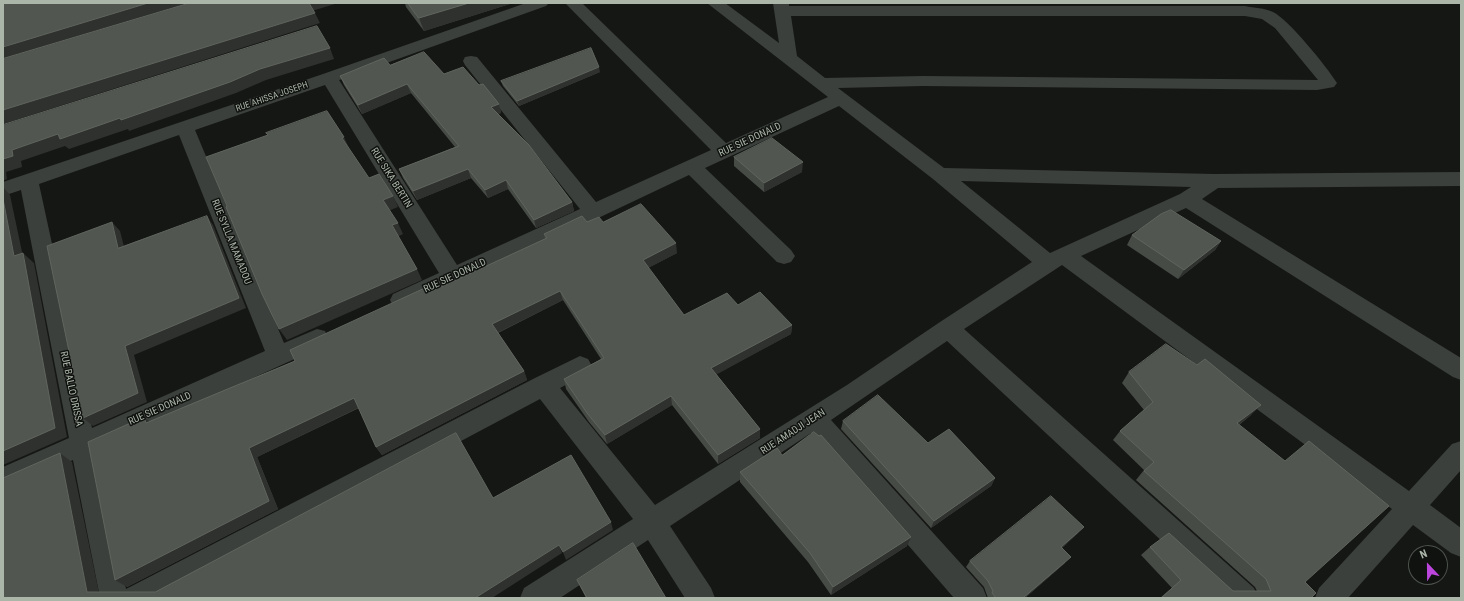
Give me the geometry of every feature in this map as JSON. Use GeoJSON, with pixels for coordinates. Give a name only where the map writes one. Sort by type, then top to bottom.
{"type":"FeatureCollection","features":[{"type":"Feature","properties":{"kind":"street","name":"RUE AHISSA JOSEPH"},"geometry":{"type":"LineString","coordinates":[[3,189],[329,78],[541,3]]}},
{"type":"Feature","properties":{"kind":"street"},"geometry":{"type":"LineString","coordinates":[[573,3],[724,152]]}},
{"type":"Feature","properties":{"kind":"street"},"geometry":{"type":"LineString","coordinates":[[715,3],[940,174],[1037,255],[1057,259],[1461,544]]}},
{"type":"Feature","properties":{"kind":"street"},"geometry":{"type":"LineString","coordinates":[[789,58],[782,7],[1245,11],[1267,15],[1281,25],[1324,76],[1328,83],[1310,85],[923,81],[821,83]]}},
{"type":"Feature","properties":{"kind":"street"},"geometry":{"type":"LineString","coordinates":[[471,61],[593,212]]}},
{"type":"Feature","properties":{"kind":"street","name":"RUE SIKA BERTIN"},"geometry":{"type":"LineString","coordinates":[[329,78],[453,277]]}},
{"type":"Feature","properties":{"kind":"street","name":"RUE SIE DONALD"},"geometry":{"type":"LineString","coordinates":[[383,309],[841,98]]}},
{"type":"Feature","properties":{"kind":"street","name":"RUE SYLLA MAMADOU"},"geometry":{"type":"LineString","coordinates":[[185,127],[278,356]]}},
{"type":"Feature","properties":{"kind":"street"},"geometry":{"type":"LineString","coordinates":[[692,167],[784,256]]}},
{"type":"Feature","properties":{"kind":"street"},"geometry":{"type":"LineString","coordinates":[[940,174],[1214,181],[1461,179]]}},
{"type":"Feature","properties":{"kind":"street","name":"RUE BALLO DRISSA"},"geometry":{"type":"LineString","coordinates":[[29,180],[114,598]]}},
{"type":"Feature","properties":{"kind":"street","name":"RUE AMADJI JEAN"},"geometry":{"type":"LineString","coordinates":[[534,598],[856,392],[948,328],[1057,259],[1187,199],[1214,181]]}},
{"type":"Feature","properties":{"kind":"street"},"geometry":{"type":"LineString","coordinates":[[1187,199],[1461,370]]}},
{"type":"Feature","properties":{"kind":"street"},"geometry":{"type":"LineString","coordinates":[[948,328],[1244,598]]}},
{"type":"Feature","properties":{"kind":"street","name":"RUE SIE DONALD"},"geometry":{"type":"LineString","coordinates":[[3,480],[334,331]]}},
{"type":"Feature","properties":{"kind":"street"},"geometry":{"type":"LineString","coordinates":[[137,598],[580,366]]}},
{"type":"Feature","properties":{"kind":"street"},"geometry":{"type":"LineString","coordinates":[[543,385],[652,522],[701,598]]}},
{"type":"Feature","properties":{"kind":"street"},"geometry":{"type":"LineString","coordinates":[[814,419],[973,598]]}},
{"type":"Feature","properties":{"kind":"street"},"geometry":{"type":"LineString","coordinates":[[1337,595],[1461,452]]}},
{"type":"Feature","properties":{"kind":"building"},"geometry":{"type":"Polygon","coordinates":[[[3,3],[148,3],[3,47],[3,3]]]}},
{"type":"Feature","properties":{"kind":"building"},"geometry":{"type":"Polygon","coordinates":[[[190,3],[309,3],[315,13],[3,110],[3,59],[190,3]]]}},
{"type":"Feature","properties":{"kind":"building"},"geometry":{"type":"Polygon","coordinates":[[[408,3],[469,3],[419,18],[408,3]]]}},
{"type":"Feature","properties":{"kind":"building"},"geometry":{"type":"Polygon","coordinates":[[[317,26],[330,48],[260,69],[230,82],[121,120],[120,118],[60,139],[58,134],[12,150],[13,156],[3,159],[3,125],[317,26]]]}},
{"type":"Feature","properties":{"kind":"building"},"geometry":{"type":"Polygon","coordinates":[[[591,48],[599,67],[517,101],[501,81],[591,48]]]}},
{"type":"Feature","properties":{"kind":"building"},"geometry":{"type":"Polygon","coordinates":[[[424,52],[444,74],[463,67],[479,85],[483,84],[499,104],[491,107],[529,145],[572,202],[534,220],[506,180],[485,190],[468,169],[413,191],[399,169],[459,146],[407,84],[358,105],[340,76],[384,58],[390,65],[424,52]]]}},
{"type":"Feature","properties":{"kind":"building"},"geometry":{"type":"Polygon","coordinates":[[[327,111],[344,137],[342,138],[369,178],[379,174],[393,196],[383,200],[398,223],[392,225],[417,269],[279,329],[262,294],[206,157],[268,135],[266,133],[327,111]]]}},
{"type":"Feature","properties":{"kind":"building"},"geometry":{"type":"Polygon","coordinates":[[[772,138],[803,162],[764,183],[734,157],[772,138]]]}},
{"type":"Feature","properties":{"kind":"building"},"geometry":{"type":"Polygon","coordinates":[[[3,199],[14,256],[23,253],[55,428],[3,451],[3,199]]]}},
{"type":"Feature","properties":{"kind":"building"},"geometry":{"type":"Polygon","coordinates":[[[641,204],[676,243],[643,260],[684,315],[727,293],[738,305],[760,292],[792,325],[711,368],[760,429],[718,455],[671,396],[605,435],[587,413],[564,379],[604,358],[560,291],[492,324],[524,371],[376,447],[354,398],[249,448],[269,501],[115,580],[88,442],[144,417],[146,423],[295,361],[290,350],[427,287],[430,292],[547,238],[544,234],[582,216],[587,222],[599,217],[603,222],[641,204]]]}},
{"type":"Feature","properties":{"kind":"building"},"geometry":{"type":"Polygon","coordinates":[[[1171,210],[1221,241],[1184,270],[1132,235],[1161,214],[1171,210]]]}},
{"type":"Feature","properties":{"kind":"building"},"geometry":{"type":"Polygon","coordinates":[[[207,216],[239,298],[125,346],[138,393],[83,418],[47,246],[112,222],[118,248],[207,216]]]}},
{"type":"Feature","properties":{"kind":"building"},"geometry":{"type":"Polygon","coordinates":[[[1166,344],[1197,365],[1205,359],[1261,405],[1237,423],[1285,461],[1309,441],[1389,506],[1305,582],[1316,593],[1311,598],[1161,598],[1181,580],[1150,547],[1169,533],[1233,591],[1271,591],[1266,579],[1144,471],[1154,462],[1120,431],[1153,402],[1129,372],[1166,344]]]}},
{"type":"Feature","properties":{"kind":"building"},"geometry":{"type":"Polygon","coordinates":[[[878,395],[928,443],[949,429],[995,478],[934,521],[843,421],[878,395]]]}},
{"type":"Feature","properties":{"kind":"building"},"geometry":{"type":"Polygon","coordinates":[[[814,432],[819,436],[821,435],[911,537],[833,587],[810,553],[740,472],[777,448],[782,455],[814,432]]]}},
{"type":"Feature","properties":{"kind":"building"},"geometry":{"type":"Polygon","coordinates":[[[456,433],[493,498],[571,455],[611,522],[563,552],[559,545],[475,598],[3,598],[3,478],[60,453],[87,592],[155,592],[456,433]]]}},
{"type":"Feature","properties":{"kind":"building"},"geometry":{"type":"Polygon","coordinates":[[[1051,496],[1084,527],[1061,547],[1071,557],[1023,598],[996,598],[992,593],[993,591],[988,581],[970,561],[1051,496]]]}},
{"type":"Feature","properties":{"kind":"building"},"geometry":{"type":"Polygon","coordinates":[[[633,543],[666,598],[587,598],[577,580],[633,543]]]}}]}
